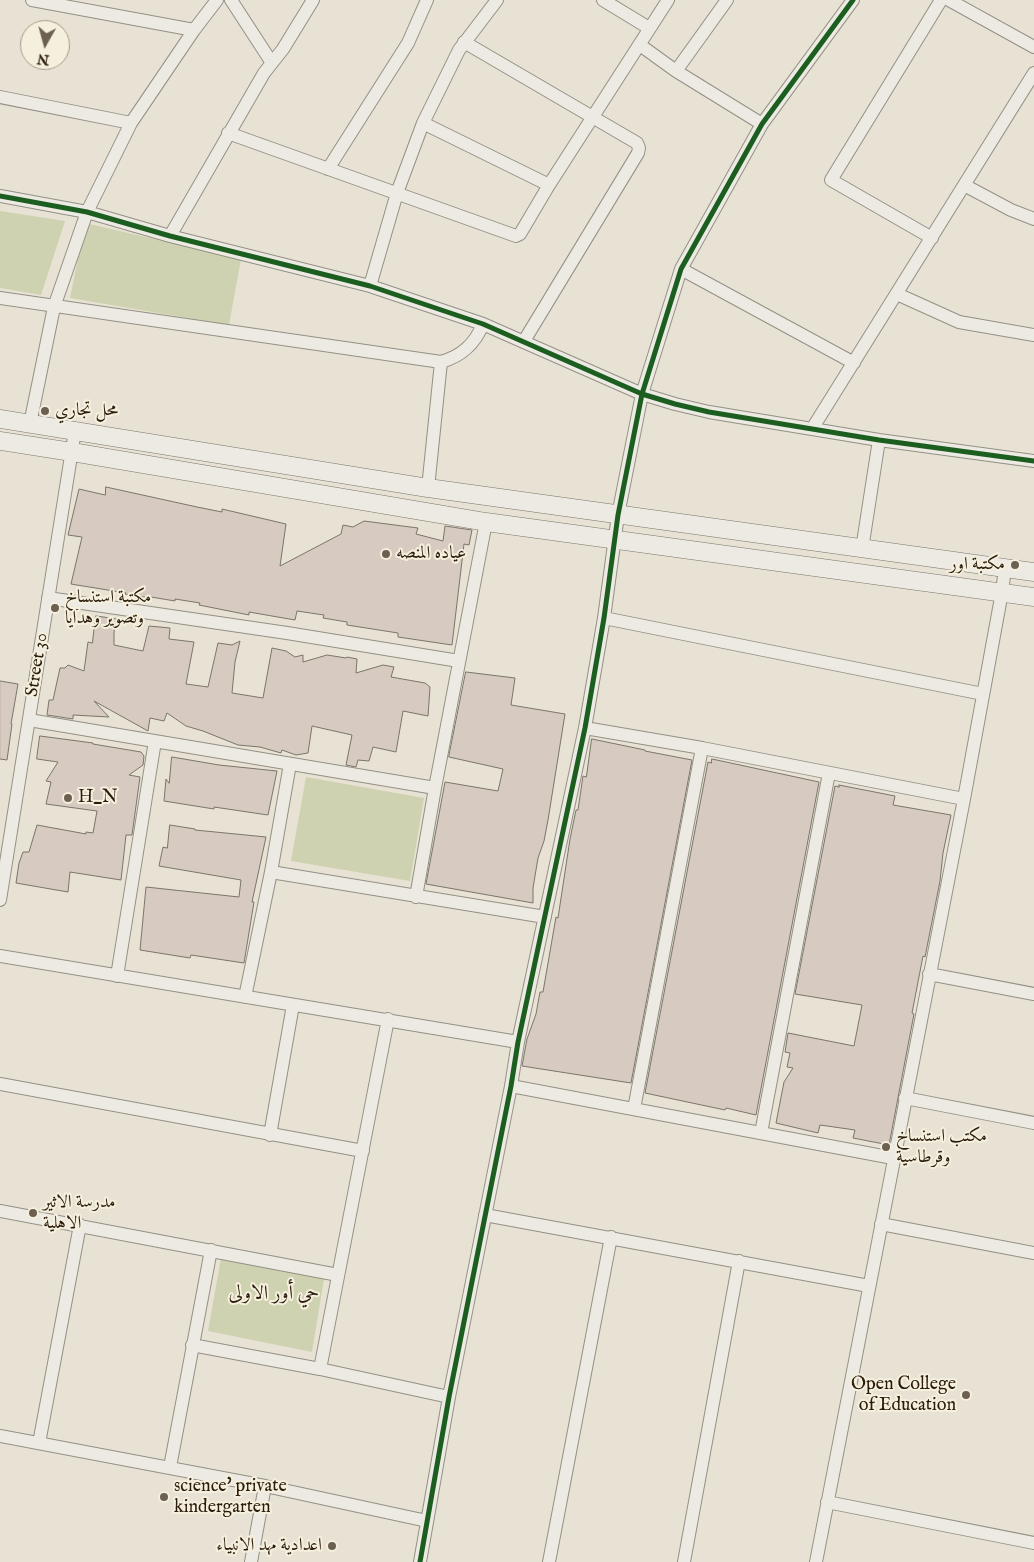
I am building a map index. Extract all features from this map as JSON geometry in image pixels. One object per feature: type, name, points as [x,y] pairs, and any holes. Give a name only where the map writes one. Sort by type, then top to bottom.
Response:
[{"type":"street","points":[[32,0],[194,30]]},
{"type":"street","points":[[30,424],[54,307],[86,212],[131,124],[194,30],[218,0]]},
{"type":"street","points":[[231,0],[272,63]]},
{"type":"street","points":[[170,236],[264,73],[283,49],[313,0]]},
{"type":"street","points":[[328,169],[408,43],[427,0]]},
{"type":"street","points":[[370,286],[397,193],[423,123],[464,42],[497,0]]},
{"type":"street","points":[[603,0],[649,28]]},
{"type":"street","points":[[228,134],[516,236],[520,234],[592,117],[668,0]]},
{"type":"street","points":[[676,71],[727,0]]},
{"type":"street","points":[[420,1562],[449,1397],[511,1086],[518,1042],[585,728],[604,618],[618,514],[642,394],[681,270],[762,124],[853,0]]},
{"type":"street","points":[[932,238],[831,180],[941,0]]},
{"type":"street","points":[[949,0],[1034,47]]},
{"type":"street","points":[[464,42],[637,143],[639,148],[638,153],[524,341]]},
{"type":"street","points":[[640,45],[676,71],[762,124]]},
{"type":"street","points":[[812,429],[1032,79]]},
{"type":"street","points":[[0,97],[131,124]]},
{"type":"street","points":[[423,123],[549,185]]},
{"type":"street","points":[[964,186],[1011,210],[1034,219]]},
{"type":"street","points":[[0,196],[86,212],[170,236],[370,286],[483,324],[642,394],[708,412],[879,440],[1034,461]]},
{"type":"street","points":[[681,270],[854,363]]},
{"type":"street","points":[[897,294],[959,322],[1034,335]]},
{"type":"street","points":[[0,298],[441,362],[453,359],[468,349],[479,335],[483,324]]},
{"type":"street","points":[[428,488],[441,362]]},
{"type":"street","points":[[0,419],[428,488],[1034,572]]},
{"type":"street","name":"Street 30","points":[[0,900],[75,431]]},
{"type":"street","points":[[862,549],[879,440]]},
{"type":"street","points":[[0,441],[486,522],[1034,597]]},
{"type":"street","points":[[416,897],[486,522]]},
{"type":"street","points":[[816,1562],[964,799],[1005,568]]},
{"type":"street","points":[[48,598],[287,633],[459,661]]},
{"type":"street","points":[[604,618],[983,694]]},
{"type":"street","points":[[29,720],[435,788]]},
{"type":"street","points":[[585,728],[702,748],[964,799]]},
{"type":"street","points":[[117,976],[154,741]]},
{"type":"street","points":[[634,1109],[702,748]]},
{"type":"street","points":[[245,997],[271,872],[290,764]]},
{"type":"street","points":[[761,1133],[829,773]]},
{"type":"street","points":[[271,872],[545,917]]},
{"type":"street","points":[[0,956],[518,1042]]},
{"type":"street","points":[[929,974],[1034,994]]},
{"type":"street","points":[[270,1135],[293,1005]]},
{"type":"street","points":[[320,1369],[388,1019]]},
{"type":"street","points":[[0,1084],[363,1151]]},
{"type":"street","points":[[511,1086],[893,1158]]},
{"type":"street","points":[[905,1098],[1034,1123]]},
{"type":"street","points":[[0,1211],[338,1275]]},
{"type":"street","points":[[485,1215],[869,1286]]},
{"type":"street","points":[[881,1224],[1034,1254]]},
{"type":"street","points":[[39,1443],[80,1225]]},
{"type":"street","points":[[549,1562],[611,1237]]},
{"type":"street","points":[[170,1467],[211,1250]]},
{"type":"street","points":[[684,1562],[738,1261]]},
{"type":"street","points":[[192,1345],[320,1369],[449,1397]]},
{"type":"street","points":[[0,1436],[170,1467],[427,1521]]},
{"type":"street","points":[[251,1562],[265,1486]]},
{"type":"street","points":[[827,1502],[1034,1543]]},
{"type":"green space","points":[[0,211],[65,221],[41,295],[0,288]]},
{"type":"green space","points":[[85,223],[241,259],[229,325],[70,298]]},
{"type":"green space","points":[[306,777],[424,798],[410,881],[291,861]]},
{"type":"green space","points":[[221,1258],[324,1279],[312,1352],[208,1331]]},
{"type":"building","points":[[106,487],[222,512],[222,509],[286,524],[280,566],[341,534],[343,525],[353,527],[364,521],[418,528],[416,534],[443,541],[445,526],[472,530],[469,545],[464,544],[452,645],[398,637],[398,633],[347,625],[347,622],[323,618],[324,615],[297,611],[295,620],[249,612],[249,615],[199,605],[200,603],[150,598],[71,584],[82,537],[68,535],[79,489],[105,495]]},
{"type":"building","points":[[96,616],[117,619],[114,645],[143,651],[149,626],[170,628],[169,639],[194,642],[186,684],[208,687],[218,643],[232,645],[240,641],[235,662],[232,693],[263,698],[272,648],[286,651],[295,657],[303,655],[303,662],[327,655],[357,659],[356,673],[383,665],[394,667],[391,677],[425,683],[430,687],[428,716],[403,711],[396,752],[373,747],[369,761],[358,760],[356,767],[346,765],[352,735],[312,726],[308,753],[296,755],[282,750],[281,753],[260,747],[238,745],[186,726],[167,713],[164,721],[150,718],[148,731],[94,701],[109,717],[73,715],[73,719],[47,715],[49,700],[53,700],[60,668],[65,668],[68,665],[84,671],[88,642],[92,643]]},
{"type":"building","points":[[466,672],[515,678],[511,705],[565,714],[548,820],[538,858],[533,888],[533,903],[426,884],[445,782],[498,791],[503,769],[449,757]]},
{"type":"building","points":[[0,681],[18,684],[7,760],[0,759]]},
{"type":"building","points":[[40,736],[141,752],[144,756],[143,765],[129,775],[140,777],[132,835],[126,835],[121,880],[70,872],[68,892],[16,883],[19,863],[23,852],[29,852],[37,825],[86,834],[86,832],[93,833],[97,811],[46,804],[51,782],[46,781],[58,762],[37,759]]},
{"type":"building","points":[[592,739],[692,760],[631,1083],[522,1066],[527,1039],[536,1014],[540,992],[543,992],[556,917],[558,918],[570,839],[576,810],[578,810],[583,776],[586,777]]},
{"type":"building","points":[[172,757],[219,765],[277,771],[268,815],[164,801],[166,779],[169,783]]},
{"type":"building","points":[[712,759],[819,782],[756,1115],[645,1093],[708,762],[711,763]]},
{"type":"building","points":[[839,785],[895,796],[893,805],[951,815],[943,853],[940,881],[912,1013],[914,1014],[889,1145],[853,1138],[855,1130],[820,1125],[818,1133],[776,1123],[784,1082],[793,1068],[787,1067],[790,1053],[785,1052],[788,1033],[854,1046],[862,1005],[795,994],[835,786],[839,787]]},
{"type":"building","points":[[170,825],[195,830],[266,837],[252,902],[254,902],[244,963],[191,955],[190,958],[140,950],[146,887],[239,897],[241,880],[159,866],[163,847],[167,848]]},
{"type":"cycle path","points":[[420,1562],[449,1397],[511,1086],[518,1042],[585,728],[604,618],[618,515],[642,394],[681,269],[762,124],[853,0]]},
{"type":"cycle path","points":[[0,196],[87,212],[170,236],[370,286],[483,324],[642,394],[675,404],[709,412],[879,440],[1034,461]]},
{"type":"place","name":"محل تجاري","points":[[45,411]]},
{"type":"place","name":"عياده المنصه","points":[[386,554]]},
{"type":"place","name":"مكتبة اور","points":[[1015,565]]},
{"type":"place","name":"مكتبة استنساخ وتصوير وهدايا","points":[[55,608]]},
{"type":"place","name":"H_N","points":[[68,798]]},
{"type":"place","name":"مكتب استنساخ وقرطاسية","points":[[886,1147]]},
{"type":"place","name":"مدرسة الاثير الاهلية","points":[[33,1213]]},
{"type":"place","name":"Open College of Education","points":[[966,1395]]},
{"type":"place","name":"science' private kindergarten","points":[[164,1497]]},
{"type":"place","name":"اعدادية مهد الانبياء","points":[[332,1546]]},
{"type":"district","name":"حي أور الاولى","points":[[274,1295]]}]
